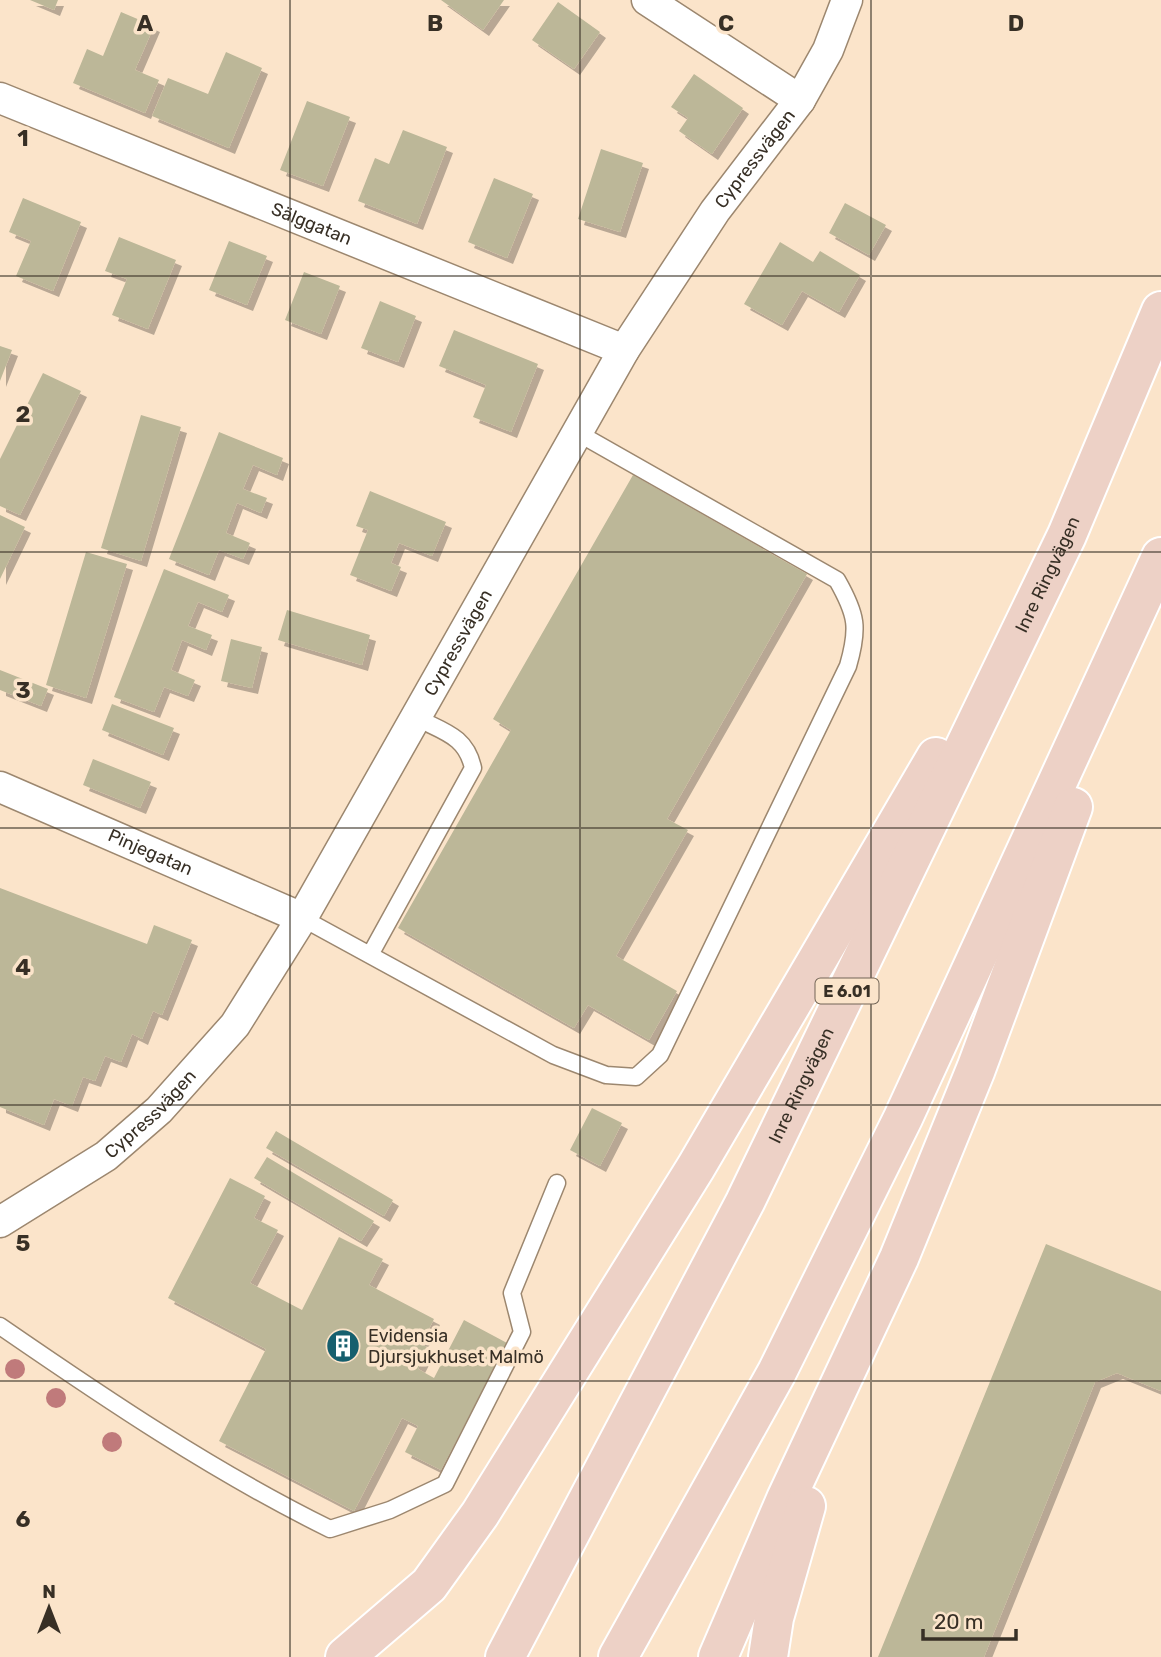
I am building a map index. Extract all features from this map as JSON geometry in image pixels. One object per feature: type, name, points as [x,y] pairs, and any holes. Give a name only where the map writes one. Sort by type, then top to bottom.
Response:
[{"type":"highway","name":"Inre Ringvägen","points":[[505,1657],[745,1202],[1067,535],[1161,311]]},
{"type":"highway","points":[[345,1657],[429,1585],[480,1514],[696,1167],[1067,535]]},
{"type":"highway","points":[[618,1657],[777,1372],[891,1143],[1161,556]]},
{"type":"highway","points":[[718,1657],[786,1499],[871,1319],[976,1069],[1161,572]]},
{"type":"highway","points":[[768,1657],[774,1618],[806,1508],[871,1319]]},
{"type":"street","points":[[647,0],[800,100]]},
{"type":"street","name":"Cypressvägen","points":[[0,1223],[106,1156],[159,1110],[235,1025],[302,918],[624,350],[715,211],[800,100],[834,37],[847,0]]},
{"type":"street","name":"Sälggatan","points":[[0,98],[624,350]]},
{"type":"street","name":"Pinjegatan","points":[[0,788],[302,918]]},
{"type":"lane","points":[[302,918],[553,1055],[606,1075],[636,1077],[660,1055],[848,666],[857,636],[853,608],[837,580],[578,433]]},
{"type":"lane","points":[[370,955],[473,768],[469,751],[460,741],[416,718]]},
{"type":"lane","points":[[0,1326],[119,1408],[285,1507],[330,1530],[390,1510],[445,1484],[522,1332],[512,1293],[557,1183]]},
{"type":"building","points":[[30,0],[58,0],[54,10]]},
{"type":"building","points":[[441,0],[504,0],[483,30]]},
{"type":"building","points":[[558,2],[600,32],[574,69],[532,40]]},
{"type":"building","points":[[121,12],[154,26],[135,70],[159,80],[145,113],[73,83],[87,49],[103,56]]},
{"type":"building","points":[[226,52],[262,68],[229,148],[152,116],[168,78],[208,94]]},
{"type":"building","points":[[694,74],[743,108],[712,154],[679,131],[688,118],[671,107]]},
{"type":"building","points":[[307,101],[350,117],[323,186],[280,170]]},
{"type":"building","points":[[403,130],[447,147],[417,224],[358,201],[375,158],[389,164]]},
{"type":"building","points":[[601,149],[643,163],[620,232],[578,219]]},
{"type":"building","points":[[494,178],[533,194],[507,258],[468,242]]},
{"type":"building","points":[[23,198],[81,222],[53,291],[16,276],[31,241],[9,232]]},
{"type":"building","points":[[845,203],[886,225],[869,255],[829,233]]},
{"type":"building","points":[[119,237],[176,260],[148,329],[112,315],[127,279],[105,271]]},
{"type":"building","points":[[229,241],[267,256],[247,305],[209,290]]},
{"type":"building","points":[[780,242],[813,262],[820,251],[860,275],[839,312],[802,291],[782,325],[744,304]]},
{"type":"building","points":[[304,272],[340,286],[321,334],[285,320]]},
{"type":"building","points":[[380,301],[416,316],[398,362],[361,348]]},
{"type":"building","points":[[454,330],[538,364],[511,432],[473,417],[486,385],[439,366]]},
{"type":"building","points":[[0,346],[12,350],[0,381]]},
{"type":"building","points":[[43,373],[81,391],[20,515],[0,506],[0,459]]},
{"type":"building","points":[[141,415],[181,427],[141,561],[101,548]]},
{"type":"building","points":[[219,432],[283,458],[277,475],[253,465],[243,489],[267,498],[261,513],[237,503],[226,533],[250,543],[243,559],[219,550],[209,575],[169,559]]},
{"type":"building","points":[[633,475],[807,574],[667,819],[688,830],[616,956],[677,991],[649,1040],[588,1005],[574,1028],[398,928],[511,730],[493,719]]},
{"type":"building","points":[[370,491],[446,522],[432,556],[399,543],[391,563],[401,567],[391,591],[350,575],[368,530],[356,526]]},
{"type":"building","points":[[0,515],[25,527],[0,579]]},
{"type":"building","points":[[86,552],[127,564],[86,698],[46,685]]},
{"type":"building","points":[[164,569],[229,595],[222,612],[198,602],[188,626],[212,635],[206,650],[182,640],[171,670],[195,680],[188,696],[164,687],[154,712],[114,697]]},
{"type":"building","points":[[287,610],[370,635],[362,665],[278,640]]},
{"type":"building","points":[[231,639],[262,647],[252,688],[221,681]]},
{"type":"building","points":[[0,670],[48,689],[41,706],[0,690]]},
{"type":"building","points":[[112,704],[174,728],[163,755],[102,730]]},
{"type":"building","points":[[93,759],[151,782],[140,808],[83,785]]},
{"type":"building","points":[[0,888],[147,944],[154,925],[192,940],[162,1015],[153,1011],[142,1039],[132,1034],[121,1062],[105,1056],[95,1081],[83,1077],[72,1106],[54,1099],[44,1125],[0,1107]]},
{"type":"building","points":[[592,1108],[622,1123],[600,1166],[570,1150]]},
{"type":"building","points":[[276,1131],[393,1200],[384,1216],[266,1148]]},
{"type":"building","points":[[267,1157],[374,1221],[361,1241],[254,1178]]},
{"type":"building","name":"Evidensia Djursjukhuset Malmö","points":[[230,1178],[265,1196],[254,1218],[278,1230],[250,1283],[302,1310],[339,1237],[383,1259],[369,1285],[434,1319],[421,1344],[429,1348],[418,1369],[434,1378],[464,1320],[507,1343],[441,1470],[405,1452],[418,1426],[402,1418],[354,1511],[219,1441],[266,1349],[168,1298]]},
{"type":"building","points":[[1046,1244],[1161,1291],[1161,1391],[1117,1373],[1095,1382],[984,1657],[878,1657]]},
{"type":"place","name":"Evidensia Djursjukhuset Malmö","points":[[343,1346]]}]
